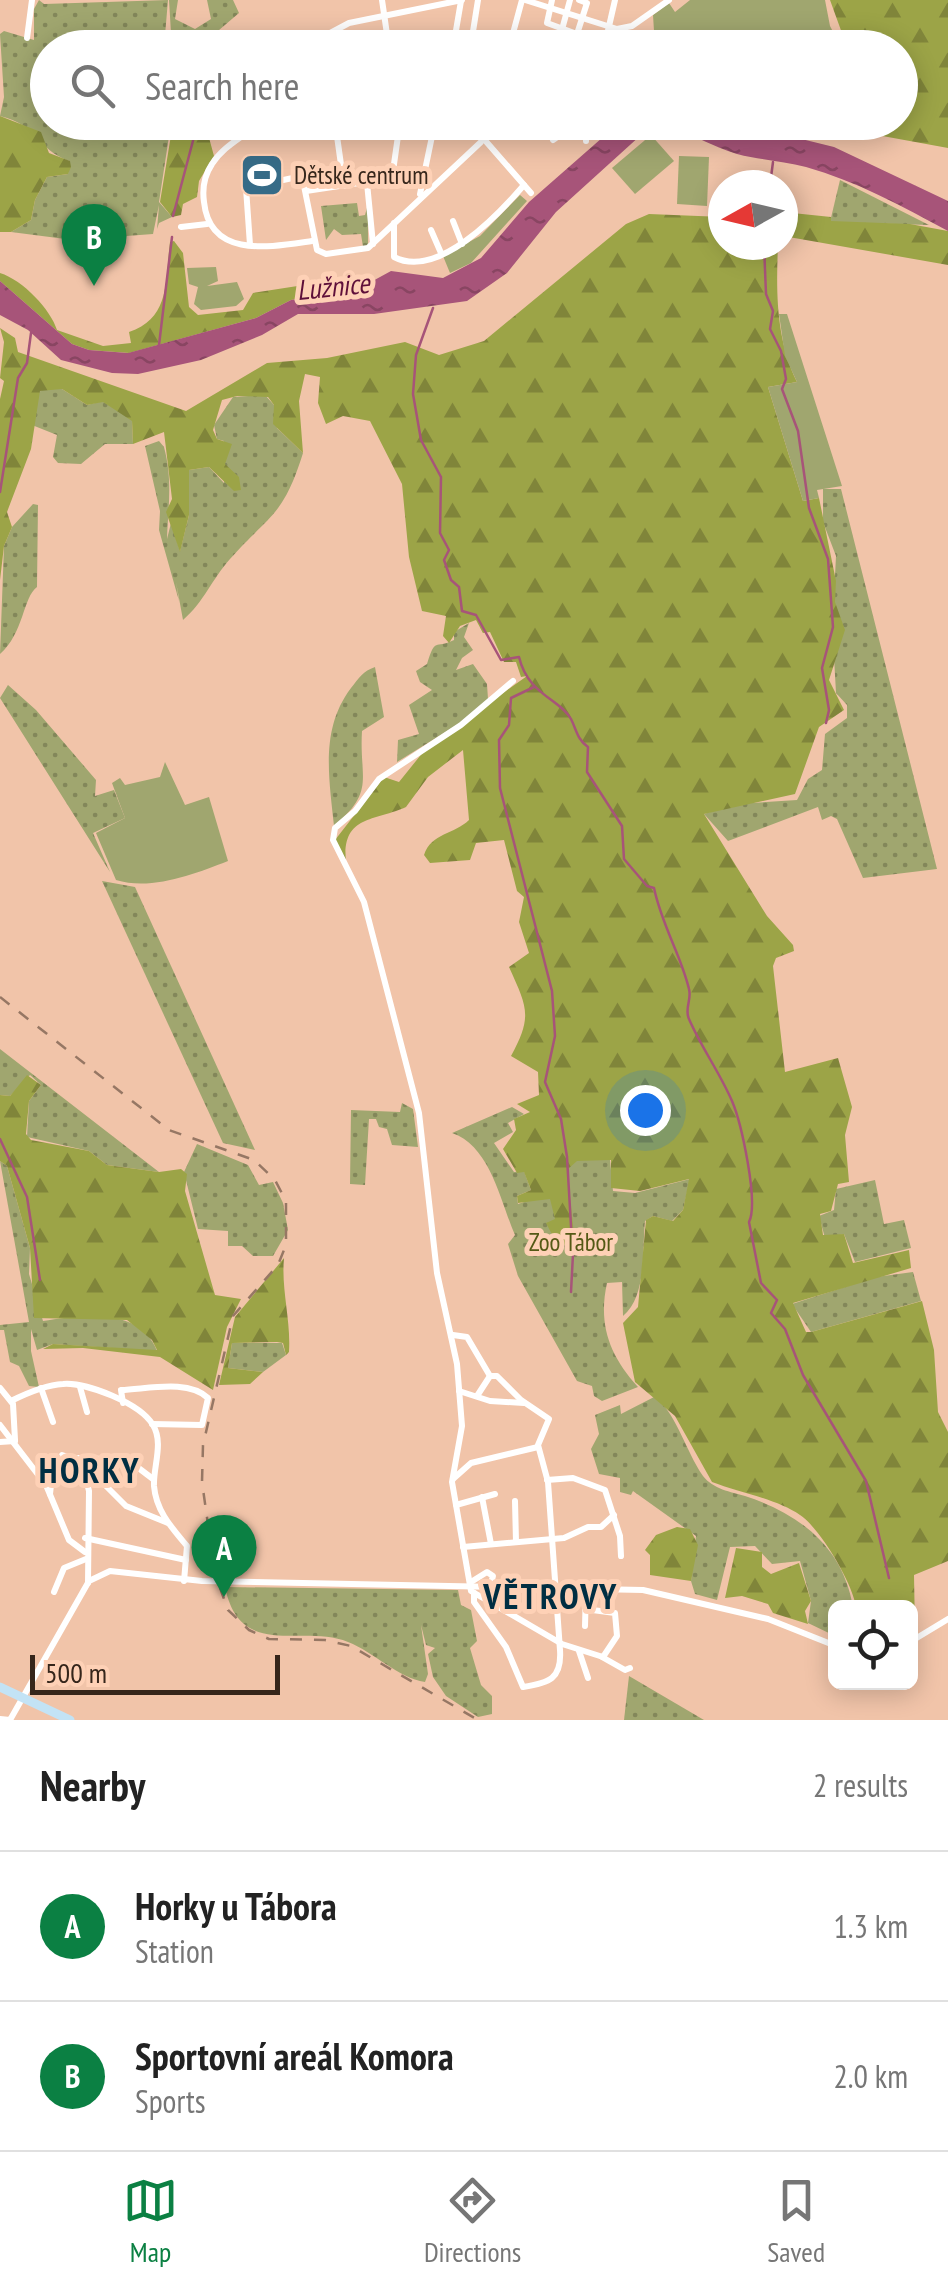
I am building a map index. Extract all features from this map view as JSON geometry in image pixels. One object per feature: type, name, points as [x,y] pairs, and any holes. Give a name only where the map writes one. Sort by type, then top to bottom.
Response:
[{"type":"main road","points":[[0,1687],[70,1720]]},
{"type":"street","points":[[27,38],[32,0]]},
{"type":"street","points":[[382,0],[386,30]]},
{"type":"street","points":[[330,30],[462,0],[456,30]]},
{"type":"street","points":[[474,30],[478,0]]},
{"type":"street","points":[[515,30],[524,0],[550,4],[566,14],[625,29],[669,0]]},
{"type":"street","points":[[550,4],[547,24],[562,30],[570,0]]},
{"type":"street","points":[[578,0],[587,3],[579,30]]},
{"type":"street","points":[[608,30],[616,0]]},
{"type":"street","points":[[236,140],[208,170],[202,192],[207,224],[220,236],[250,245],[313,241]]},
{"type":"street","points":[[338,140],[344,186]]},
{"type":"street","points":[[306,191],[393,178],[398,140]]},
{"type":"street","points":[[420,195],[431,140]]},
{"type":"street","points":[[250,245],[246,188],[303,177],[313,241],[324,254],[373,245],[420,195],[481,140]]},
{"type":"street","points":[[485,140],[531,193]]},
{"type":"street","points":[[367,183],[373,245]]},
{"type":"street","points":[[394,222],[393,254],[402,261],[441,253],[483,230],[524,185]]},
{"type":"street","points":[[453,221],[462,244]]},
{"type":"street","points":[[182,227],[207,224]]},
{"type":"street","points":[[373,231],[386,230]]},
{"type":"street","points":[[432,230],[441,253]]},
{"type":"street","points":[[490,1376],[497,1376],[525,1404],[550,1418],[538,1448],[547,1480],[558,1675],[548,1682],[523,1687],[506,1647],[474,1602],[452,1479],[462,1426],[460,1391],[453,1336],[437,1273],[418,1108],[364,902],[332,836],[379,780],[467,720],[512,681]]},
{"type":"street","points":[[453,1336],[469,1338],[490,1376]]},
{"type":"street","points":[[477,1396],[490,1376]]},
{"type":"street","points":[[79,1386],[87,1412]]},
{"type":"street","points":[[11,1400],[41,1388],[79,1386],[123,1403],[152,1424],[202,1426],[208,1398],[194,1388],[122,1390],[123,1403]]},
{"type":"street","points":[[0,1388],[11,1400],[13,1438]]},
{"type":"street","points":[[41,1388],[52,1422]]},
{"type":"street","points":[[460,1391],[525,1404]]},
{"type":"street","points":[[152,1424],[157,1442],[154,1480],[158,1504],[187,1546],[184,1581]]},
{"type":"street","points":[[0,1425],[34,1467],[50,1494],[68,1540],[85,1556]]},
{"type":"street","points":[[0,1442],[13,1438]]},
{"type":"street","points":[[452,1479],[471,1463],[538,1448]]},
{"type":"street","points":[[50,1494],[62,1455],[133,1462],[154,1480]]},
{"type":"street","points":[[88,1582],[87,1473],[95,1456]]},
{"type":"street","points":[[77,1458],[87,1473],[100,1480],[126,1506],[168,1523]]},
{"type":"street","points":[[34,1467],[54,1471]]},
{"type":"street","points":[[547,1480],[573,1478],[605,1490],[621,1556]]},
{"type":"street","points":[[456,1505],[495,1494]]},
{"type":"street","points":[[482,1498],[491,1544]]},
{"type":"street","points":[[515,1501],[516,1542]]},
{"type":"street","points":[[463,1547],[552,1540],[601,1527],[614,1515]]},
{"type":"street","points":[[85,1538],[186,1560]]},
{"type":"street","points":[[54,1592],[64,1568],[85,1556]]},
{"type":"street","points":[[0,1719],[12,1719],[88,1582],[110,1570],[184,1581],[658,1592],[768,1618],[828,1643]]},
{"type":"street","points":[[472,1587],[487,1572],[493,1576],[490,1586]]},
{"type":"street","points":[[472,1587],[559,1642],[626,1671],[630,1668]]},
{"type":"street","points":[[585,1626],[586,1589]]},
{"type":"street","points":[[585,1609],[615,1613],[616,1638],[601,1657]]},
{"type":"street","points":[[918,1637],[948,1619]]},
{"type":"street","points":[[578,1650],[588,1678]]},
{"type":"green space","points":[[39,0],[44,4],[168,0],[165,30],[34,30],[34,9]]},
{"type":"green space","points":[[169,0],[178,0],[175,19],[195,29],[211,19],[207,0],[233,0],[239,13],[219,30],[171,30]]},
{"type":"green space","points":[[690,0],[825,0],[832,30],[654,30],[653,15],[669,3],[675,12]]},
{"type":"green space","points":[[830,0],[948,0],[948,148],[904,140],[918,140],[918,30],[841,30]]},
{"type":"green space","points":[[4,31],[30,39],[30,131],[0,116],[4,97],[0,34]]},
{"type":"green space","points":[[0,116],[30,128],[30,140],[44,140],[49,153],[70,161],[71,167],[68,174],[47,177],[35,200],[31,220],[11,232],[0,232]]},
{"type":"green space","points":[[39,140],[168,140],[159,202],[172,217],[159,223],[157,229],[159,205],[153,234],[73,240],[11,232],[31,220],[35,200],[47,177],[68,174],[69,161]]},
{"type":"green space","points":[[170,140],[210,140],[214,156],[199,181],[197,197],[183,204],[181,215],[172,217],[160,202]]},
{"type":"green space","points":[[645,140],[655,140],[674,161],[635,194],[612,168]]},
{"type":"green space","points":[[679,156],[709,157],[707,206],[677,204]]},
{"type":"green space","points":[[840,180],[929,225],[830,222]]},
{"type":"green space","points":[[520,195],[527,201],[471,263],[450,273],[443,256],[480,236]]},
{"type":"green space","points":[[357,203],[359,216],[365,215],[368,204],[368,245],[363,247],[361,234],[342,235],[334,229],[326,240],[321,206]]},
{"type":"green space","points":[[649,214],[708,216],[708,260],[778,260],[781,332],[797,382],[768,387],[803,501],[819,498],[836,581],[835,602],[845,630],[829,680],[844,710],[819,727],[795,794],[704,814],[767,916],[793,945],[794,951],[776,958],[773,966],[785,1072],[838,1058],[852,1107],[845,1135],[849,1182],[838,1184],[831,1211],[820,1214],[823,1235],[844,1234],[853,1263],[909,1250],[911,1268],[793,1303],[806,1332],[811,1332],[922,1301],[934,1350],[938,1412],[948,1432],[948,1561],[914,1575],[914,1600],[855,1600],[834,1557],[808,1522],[791,1509],[712,1482],[675,1416],[635,1382],[623,1323],[638,1307],[646,1220],[653,1216],[673,1221],[683,1210],[689,1179],[640,1191],[611,1188],[611,1160],[577,1161],[567,1170],[575,1243],[558,1246],[546,1223],[555,1219],[550,1199],[518,1203],[517,1196],[531,1190],[524,1172],[517,1173],[503,1149],[516,1130],[514,1119],[530,1112],[517,1104],[539,1095],[538,1072],[511,1056],[525,1021],[523,1002],[509,967],[529,953],[519,922],[524,897],[517,891],[504,840],[476,843],[470,860],[430,863],[424,855],[432,842],[469,820],[463,750],[428,777],[406,807],[355,828],[346,847],[346,862],[335,840],[384,777],[399,782],[428,746],[527,676],[521,677],[516,662],[504,662],[490,632],[483,633],[476,620],[460,626],[449,643],[443,636],[446,616],[422,611],[409,557],[402,484],[370,421],[343,416],[326,424],[318,403],[320,377],[305,374],[299,401],[303,453],[273,424],[274,405],[268,397],[237,396],[222,400],[213,430],[217,439],[232,444],[225,464],[239,477],[241,490],[234,491],[209,467],[189,470],[189,515],[180,552],[166,512],[172,499],[164,432],[133,444],[132,421],[103,402],[87,405],[62,389],[40,391],[31,449],[7,512],[12,527],[4,546],[0,580],[0,399],[4,381],[0,378],[4,342],[0,328],[15,338],[18,352],[186,411],[267,363],[327,358],[405,342],[439,355],[484,341],[626,224]]},
{"type":"green space","points":[[798,214],[831,217],[831,221],[910,224],[948,231],[948,265],[798,239]]},
{"type":"green space","points":[[174,241],[183,253],[189,307],[198,315],[243,310],[253,293],[349,278],[358,289],[291,300],[256,318],[129,353],[89,350],[72,344],[0,281],[0,273],[27,289],[57,330],[103,346],[131,343],[129,332],[143,326],[159,307],[170,242]]},
{"type":"green space","points":[[216,267],[218,281],[207,286],[237,282],[244,299],[236,306],[201,310],[194,304],[198,287],[189,284],[187,268]]},
{"type":"green space","points":[[779,314],[787,314],[842,486],[817,490],[819,498],[803,501],[768,387],[797,382],[785,356]]},
{"type":"green space","points":[[62,389],[87,405],[103,401],[132,420],[133,444],[105,444],[81,464],[58,463],[53,457],[57,435],[32,425],[37,393]]},
{"type":"green space","points":[[265,395],[274,405],[277,428],[303,453],[296,474],[282,503],[230,559],[183,620],[176,582],[179,601],[159,530],[160,511],[145,446],[159,441],[164,447],[169,483],[167,539],[171,523],[180,551],[189,515],[189,470],[209,467],[224,483],[224,441],[217,439],[214,425],[233,397]]},
{"type":"green space","points":[[823,489],[841,489],[937,869],[863,878],[837,819],[831,816],[822,820],[818,807],[728,841],[704,814],[735,804],[797,800],[808,779],[822,770],[825,734],[847,718],[847,705],[836,693],[836,556],[823,522]]},
{"type":"green space","points":[[33,504],[38,505],[37,587],[14,636],[0,654],[4,546],[12,527]]},
{"type":"green space","points":[[469,623],[464,637],[473,650],[462,658],[456,670],[473,664],[487,684],[488,699],[465,720],[397,762],[398,740],[419,734],[409,705],[432,690],[420,682],[416,671],[427,664],[434,647],[454,640],[454,632]]},
{"type":"green space","points":[[375,667],[384,717],[362,731],[361,793],[334,826],[329,754],[335,720],[351,688]]},
{"type":"green space","points":[[8,685],[36,710],[96,780],[95,796],[114,790],[125,818],[93,833],[110,872],[0,698]]},
{"type":"green space","points":[[165,762],[185,805],[209,797],[228,861],[158,882],[116,880],[96,833],[125,818],[112,783],[120,778],[125,785],[160,777]]},
{"type":"green space","points":[[102,881],[135,887],[255,1150],[223,1143]]},
{"type":"green space","points":[[0,1049],[159,1172],[107,1165],[89,1151],[27,1137],[29,1101],[41,1085],[30,1075],[10,1096],[0,1095]]},
{"type":"green space","points":[[27,1075],[41,1085],[29,1101],[26,1134],[31,1140],[89,1151],[107,1165],[159,1172],[181,1169],[187,1174],[185,1191],[215,1295],[241,1299],[227,1327],[213,1390],[160,1357],[83,1348],[43,1349],[53,1344],[157,1350],[152,1340],[127,1320],[34,1318],[30,1248],[7,1166],[0,1161],[0,1095],[10,1096]]},
{"type":"green space","points":[[402,1103],[413,1109],[418,1147],[392,1145],[387,1129],[379,1127],[376,1119],[369,1119],[365,1185],[350,1184],[351,1110],[400,1112]]},
{"type":"green space","name":"Zoo Tábor","points":[[512,1107],[524,1114],[508,1123],[513,1132],[494,1143],[514,1172],[524,1171],[531,1190],[517,1196],[518,1204],[527,1201],[568,1160],[610,1160],[613,1191],[635,1193],[690,1179],[683,1210],[672,1221],[653,1216],[645,1221],[640,1285],[623,1316],[622,1282],[607,1283],[604,1312],[608,1338],[638,1387],[602,1401],[594,1396],[592,1386],[577,1381],[518,1276],[508,1244],[515,1235],[485,1163],[465,1140],[452,1133]]},
{"type":"green space","points":[[197,1144],[248,1165],[259,1185],[273,1182],[283,1203],[288,1230],[273,1256],[253,1256],[242,1246],[228,1246],[228,1231],[198,1229],[184,1172]]},
{"type":"green space","points":[[0,1161],[7,1166],[30,1248],[29,1274],[43,1321],[91,1316],[123,1320],[137,1326],[157,1351],[53,1344],[37,1350],[31,1329],[31,1351],[39,1387],[29,1386],[19,1366],[10,1362],[4,1330],[0,1330],[0,1325],[29,1322]]},
{"type":"green space","points":[[875,1180],[884,1224],[904,1220],[911,1248],[855,1262],[844,1234],[825,1238],[819,1216],[834,1210],[836,1189]]},
{"type":"green space","points":[[284,1258],[289,1352],[286,1355],[283,1343],[277,1342],[232,1343],[228,1368],[263,1372],[250,1384],[219,1385],[235,1317]]},
{"type":"green space","points":[[913,1272],[921,1301],[811,1332],[792,1304],[876,1277]]},
{"type":"green space","points":[[232,1343],[282,1343],[286,1355],[263,1372],[228,1368]]},
{"type":"green space","points":[[656,1396],[707,1480],[784,1512],[816,1536],[840,1567],[851,1600],[828,1600],[828,1633],[808,1623],[811,1601],[800,1561],[772,1564],[755,1546],[730,1547],[717,1600],[695,1594],[691,1581],[696,1536],[633,1491],[631,1495],[620,1492],[620,1478],[599,1474],[591,1449],[599,1434],[595,1415],[620,1405],[621,1414]]},
{"type":"green space","points":[[677,1527],[690,1529],[698,1545],[691,1581],[650,1575],[650,1555],[645,1550],[656,1535]]},
{"type":"green space","points":[[736,1548],[762,1552],[762,1567],[771,1574],[799,1563],[811,1601],[805,1611],[808,1624],[773,1613],[768,1604],[742,1596],[725,1598]]},
{"type":"green space","points":[[225,1587],[458,1590],[461,1605],[471,1610],[477,1641],[470,1648],[481,1685],[492,1696],[492,1714],[478,1717],[446,1696],[433,1677],[428,1654],[435,1648],[426,1645],[421,1625],[428,1674],[425,1682],[405,1675],[348,1642],[259,1632],[244,1624],[233,1610]]},
{"type":"green space","points":[[629,1676],[704,1720],[624,1720]]},
{"type":"water","points":[[600,140],[635,140],[556,212],[507,273],[467,301],[374,314],[298,314],[262,335],[201,360],[138,374],[112,373],[61,360],[28,330],[0,315],[0,281],[72,344],[89,350],[128,353],[256,318],[291,300],[358,289],[391,271],[443,278],[481,258],[529,202]]},
{"type":"water","points":[[702,140],[806,140],[834,147],[948,201],[948,231],[843,179],[797,165],[737,154]]},
{"type":"waterway","points":[[173,216],[193,140]]},
{"type":"waterway","points":[[772,170],[773,162]]},
{"type":"waterway","points":[[159,345],[172,237]]},
{"type":"waterway","points":[[765,260],[766,294],[773,311],[770,329],[781,351],[786,379],[782,389],[798,431],[809,508],[828,559],[833,627],[822,668],[829,710],[826,723]]},
{"type":"waterway","points":[[433,308],[416,355],[413,394],[421,440],[441,477],[440,533],[449,550],[444,560],[451,580],[459,587],[462,611],[476,615],[501,660],[519,657],[529,680],[571,719],[579,738],[588,747],[587,772],[622,826],[624,859],[647,886],[654,888],[689,989],[689,1019],[732,1101],[740,1126],[752,1198],[749,1222],[761,1283],[777,1300],[771,1313],[785,1329],[803,1375],[866,1481],[889,1578]]},
{"type":"waterway","points":[[0,492],[18,378],[27,363],[31,333]]},
{"type":"waterway","points":[[534,687],[511,698],[509,725],[499,740],[500,788],[552,991],[555,1036],[545,1082],[561,1119],[572,1243]]},
{"type":"waterway","points":[[0,1139],[27,1197],[40,1280]]},
{"type":"waterway","points":[[571,1292],[573,1254]]},
{"type":"railway","points":[[0,997],[169,1130],[254,1160],[275,1180],[286,1201],[286,1245],[278,1265],[233,1316],[203,1445],[202,1482],[215,1574],[228,1610],[249,1630],[269,1639],[325,1640],[351,1646],[478,1720]]},
{"type":"place","name":"Dětské centrum","points":[[262,175]]},
{"type":"place","name":"Sportovní areál Komora","points":[[94,286]]},
{"type":"place","name":"Horky u Tábora","points":[[224,1597]]},
{"type":"district","name":"HORKY","points":[[90,1470]]},
{"type":"district","name":"VĚTROVY","points":[[551,1596]]},
{"type":"water label","name":"Lužnice","points":[[333,286]]}]
